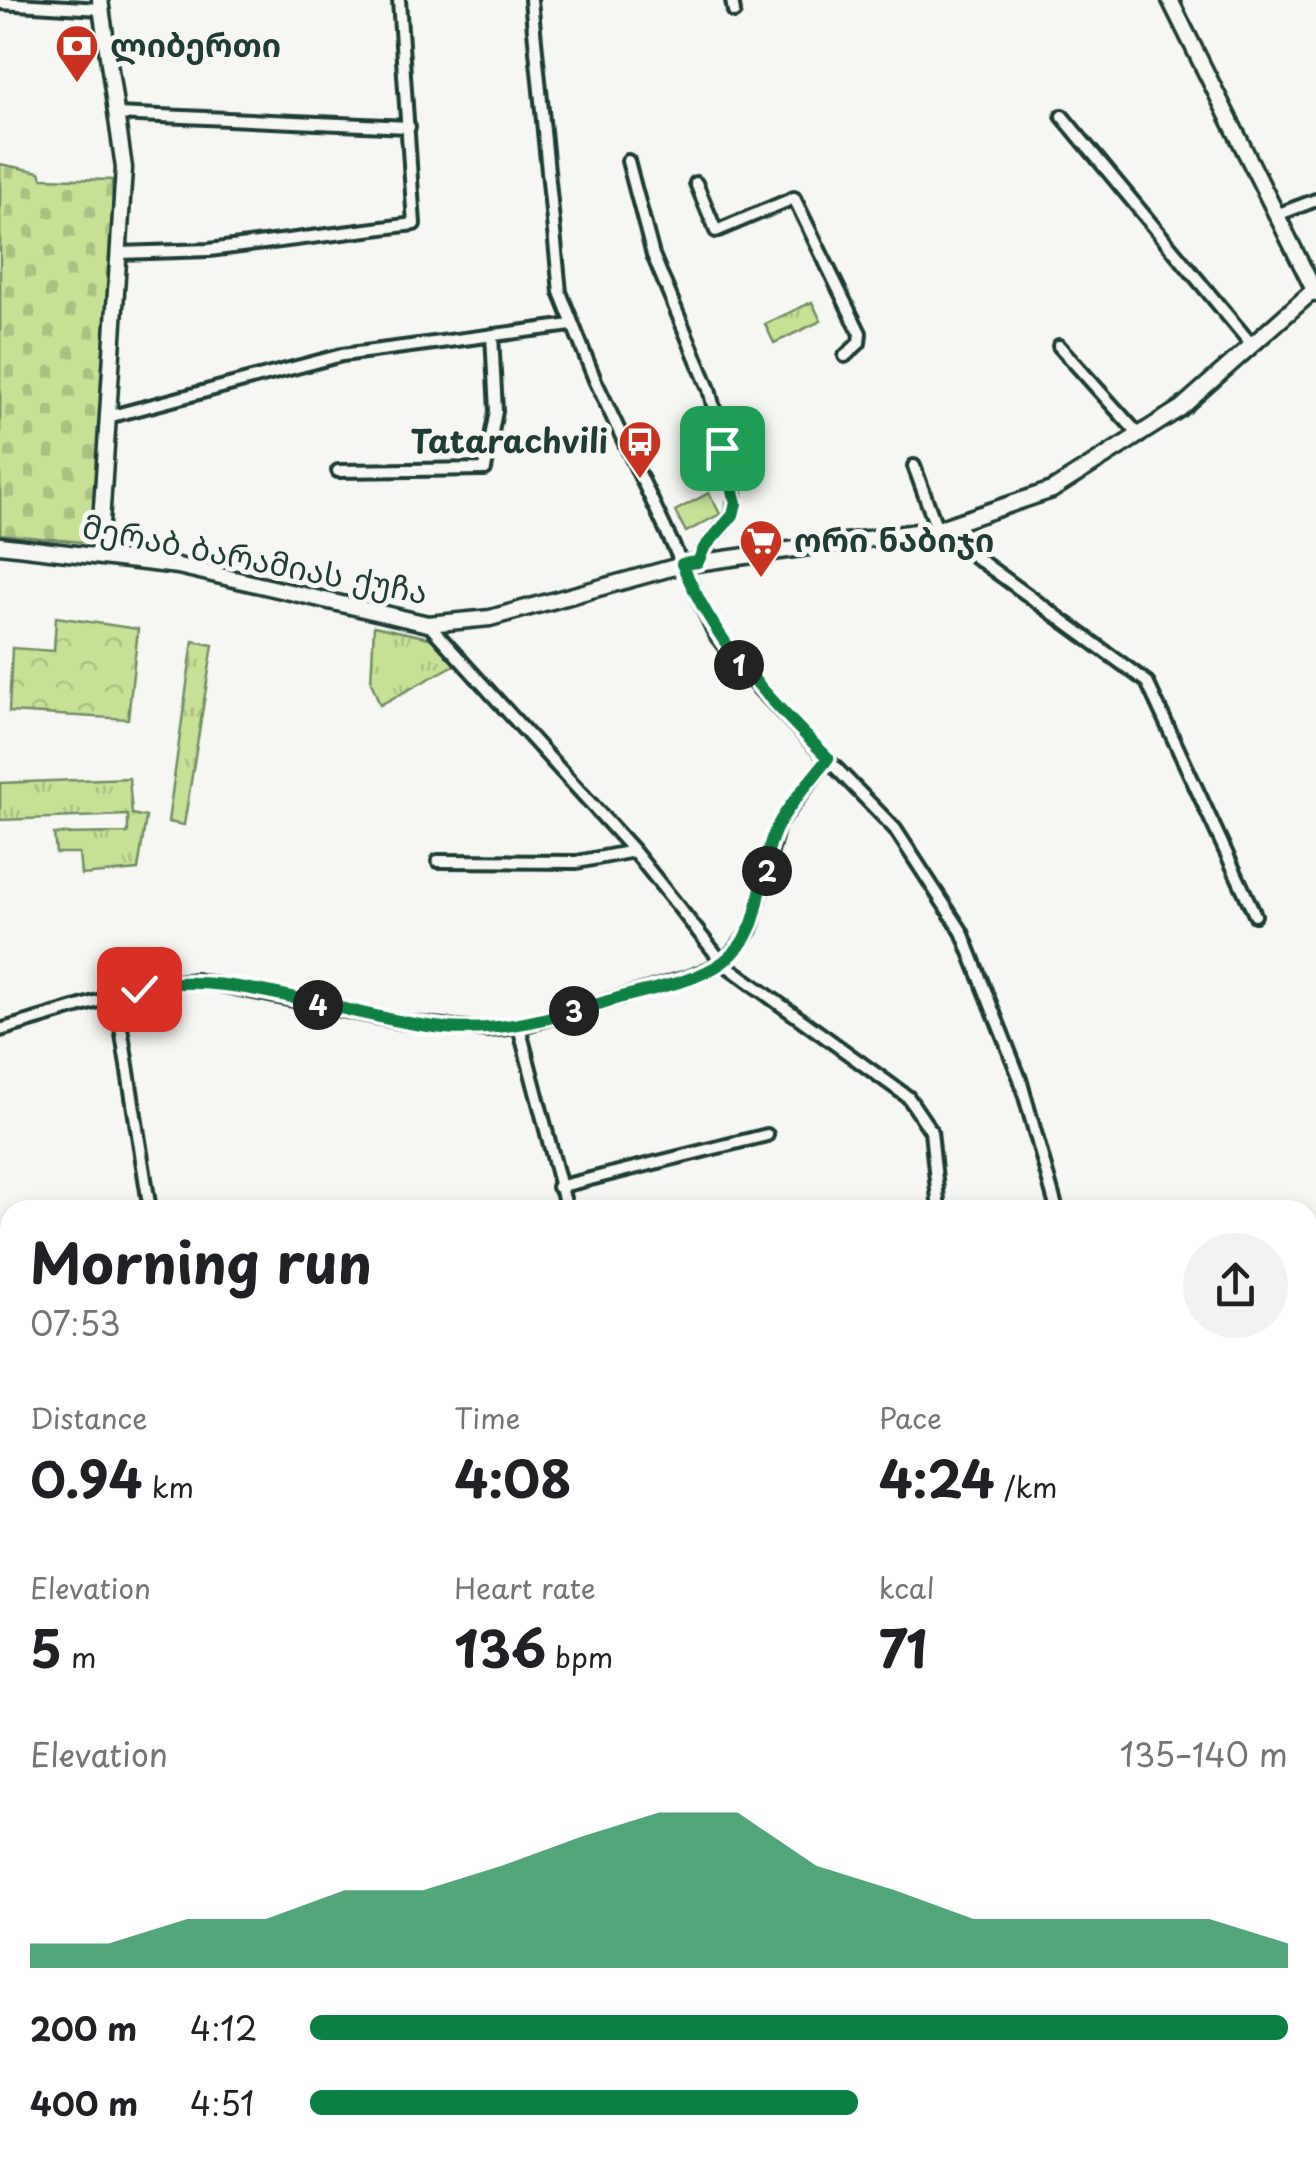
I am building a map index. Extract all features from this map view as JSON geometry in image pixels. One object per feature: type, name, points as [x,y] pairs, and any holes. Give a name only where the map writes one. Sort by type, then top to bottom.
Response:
[{"type":"main road","points":[[1170,0],[1280,214],[1315,292]]},
{"type":"main road","points":[[99,554],[124,168],[100,5]]},
{"type":"main road","name":"მერაბ ბარამიას ქუჩა","points":[[0,545],[178,566],[428,624],[490,618],[688,565],[936,529],[1052,490],[1181,408],[1315,292]]},
{"type":"street","points":[[119,253],[210,250],[414,224],[399,0]]},
{"type":"street","points":[[531,0],[555,261],[572,325],[688,565],[715,634],[747,676],[895,829],[962,932],[1020,1079],[1055,1200]]},
{"type":"street","points":[[0,3],[100,5]]},
{"type":"street","points":[[116,114],[409,128]]},
{"type":"street","points":[[1062,116],[1251,344]]},
{"type":"street","points":[[628,161],[653,255],[704,376],[735,493],[733,515],[688,565]]},
{"type":"street","points":[[696,184],[716,231],[794,198],[860,333],[860,343],[845,356]]},
{"type":"street","points":[[1280,214],[1316,200]]},
{"type":"street","points":[[108,418],[342,355],[572,325]]},
{"type":"street","points":[[338,471],[485,469],[496,411],[492,336]]},
{"type":"street","points":[[1059,346],[1140,436]]},
{"type":"street","points":[[914,466],[936,529],[1147,682],[1255,914]]},
{"type":"street","points":[[428,624],[634,851],[722,962],[908,1097],[931,1131],[938,1200]]},
{"type":"street","points":[[0,1030],[152,984],[196,980],[400,1022],[488,1030],[520,1026],[690,978],[722,962],[751,930],[778,825],[828,758]]},
{"type":"street","points":[[438,861],[578,862],[634,851]]},
{"type":"street","points":[[116,996],[148,1200]]},
{"type":"street","points":[[520,1026],[563,1200]]},
{"type":"street","points":[[558,1187],[767,1135]]},
{"type":"green space","points":[[0,164],[40,172],[42,178],[112,180],[114,254],[91,543],[0,534]]},
{"type":"green space","points":[[812,302],[821,321],[774,343],[765,324]]},
{"type":"green space","points":[[709,493],[720,514],[686,532],[675,511]]},
{"type":"green space","points":[[56,617],[138,629],[128,719],[9,712],[12,648],[54,651]]},
{"type":"green space","points":[[374,626],[443,641],[462,661],[380,705],[371,682]]},
{"type":"green space","points":[[193,641],[213,645],[184,825],[168,822]]},
{"type":"green space","points":[[129,778],[132,814],[146,817],[138,870],[81,875],[79,853],[56,853],[54,834],[128,833],[128,815],[0,820],[0,783]]},
{"type":"place","name":"ლიბერთი","points":[[77,84]]},
{"type":"place","name":"Tatarachvili","points":[[640,480]]},
{"type":"place","name":"ორი ნაბიჯი","points":[[761,579]]},
{"type":"route","points":[[139,989],[196,980],[400,1022],[488,1030],[520,1026],[690,978],[722,962],[751,930],[778,825],[828,758],[747,676],[715,634],[682,564],[698,562],[704,548],[735,510],[735,493],[722,448]]}]
